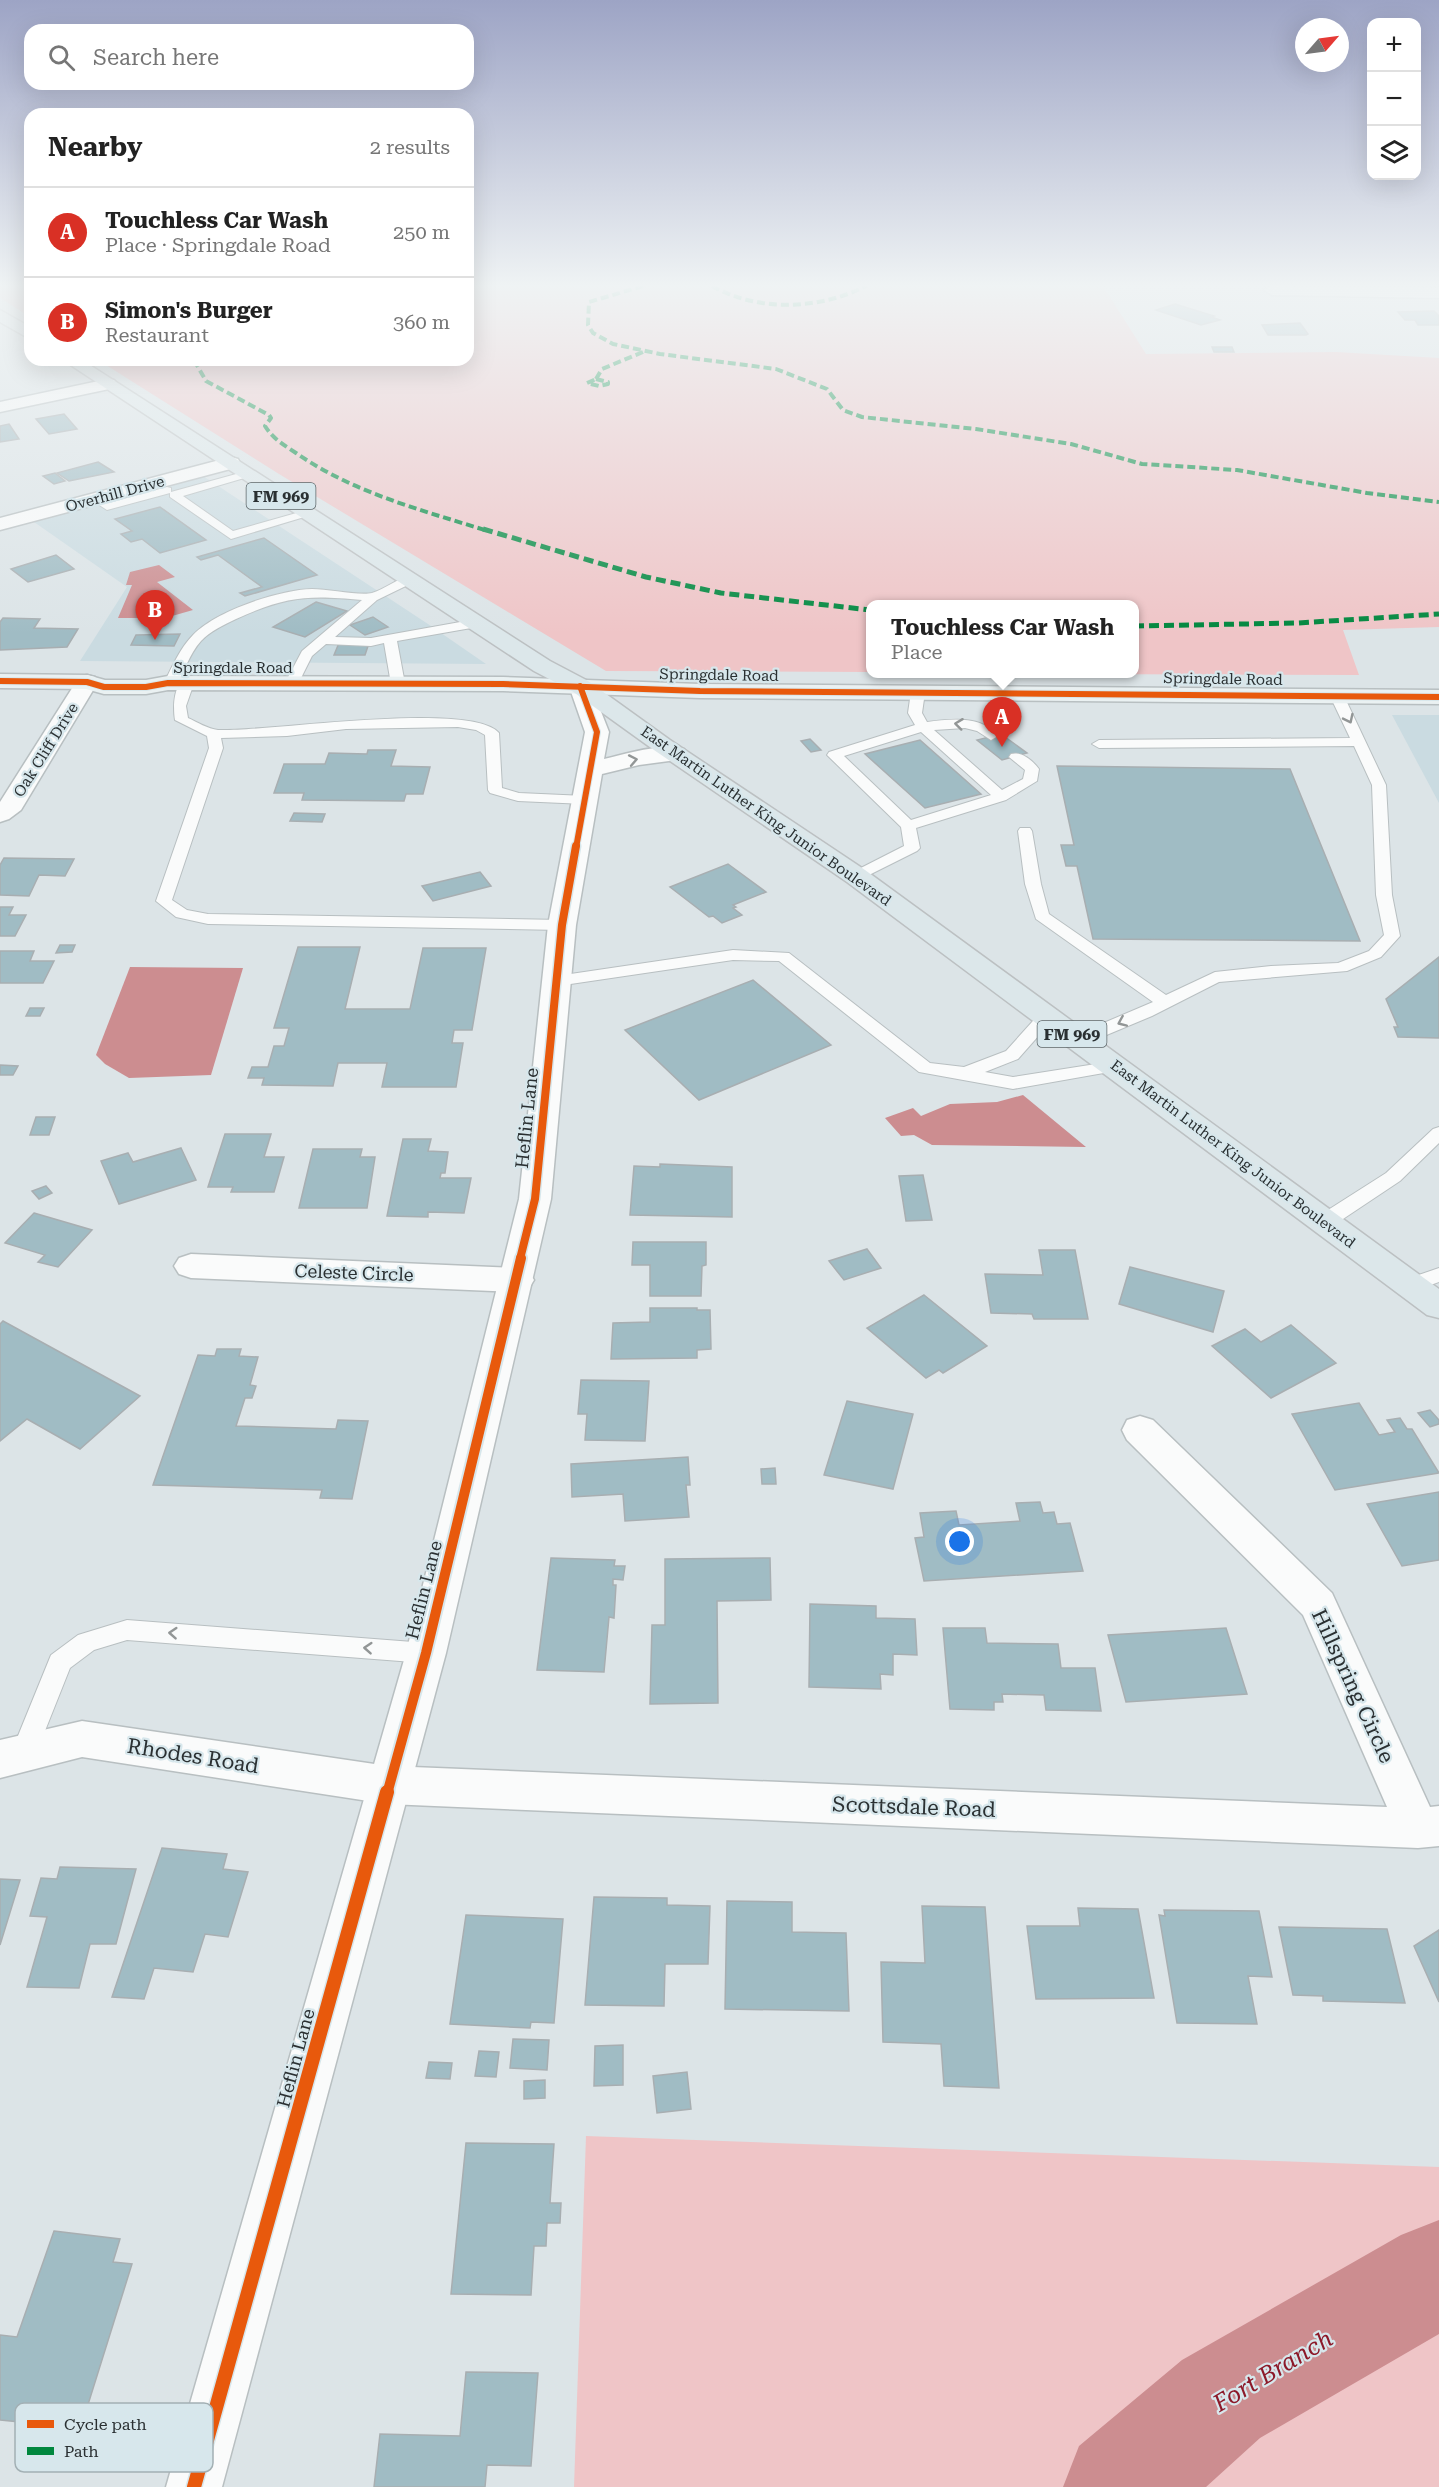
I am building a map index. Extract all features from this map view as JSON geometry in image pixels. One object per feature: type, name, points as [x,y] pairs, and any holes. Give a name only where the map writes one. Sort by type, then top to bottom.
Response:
[{"type":"main road","name":"East Martin Luther King Junior Boulevard","points":[[136,402],[542,666],[580,686],[856,876],[1439,1306]]},
{"type":"main road","name":"Springdale Road","points":[[0,681],[87,682],[104,687],[146,687],[176,683],[292,683],[580,686],[700,690],[1439,697]]},
{"type":"street","points":[[0,407],[23,402]]},
{"type":"street","name":"Overhill Drive","points":[[0,524],[96,499],[166,489],[231,463]]},
{"type":"street","name":"Oak Cliff Drive","points":[[0,814],[12,805],[87,682]]},
{"type":"street","name":"Heflin Lane","points":[[213,2418],[426,1653],[535,1199],[562,925],[597,732],[580,686]]},
{"type":"street","points":[[590,769],[639,758],[676,754]]},
{"type":"street","name":"Celeste Circle","points":[[191,1266],[517,1280]]},
{"type":"street","name":"Hillspring Circle","points":[[1140,1430],[1318,1605],[1429,1827]]},
{"type":"street","name":"Rhodes Road","points":[[12,1756],[82,1739],[388,1785]]},
{"type":"street","name":"Scottsdale Road","points":[[388,1785],[1429,1827]]},
{"type":"street","name":"Heflin Lane","points":[[194,2487],[198,2472]]},
{"type":"lane","points":[[166,489],[247,474]]},
{"type":"lane","points":[[166,489],[231,535],[307,513]]},
{"type":"lane","points":[[292,683],[307,654],[373,597],[410,579]]},
{"type":"lane","points":[[373,597],[295,594],[278,597],[243,611],[199,636],[180,664],[176,683],[182,720],[213,734],[287,732],[346,725],[458,723],[480,726],[492,733],[495,790],[518,797],[585,800]]},
{"type":"lane","points":[[325,640],[371,642],[477,623]]},
{"type":"lane","points":[[390,638],[399,684]]},
{"type":"lane","points":[[918,692],[915,713],[923,727],[1001,797]]},
{"type":"lane","points":[[1079,1040],[1215,977],[1271,971],[1341,968],[1375,954],[1392,936],[1384,896],[1380,785],[1337,696]]},
{"type":"lane","points":[[856,876],[912,848],[908,826],[834,754],[923,727],[952,722],[980,727],[991,736]]},
{"type":"lane","points":[[213,734],[216,747],[164,901],[182,914],[208,918],[269,920],[562,925]]},
{"type":"lane","points":[[1100,744],[1360,742]]},
{"type":"lane","points":[[908,826],[1001,797],[1030,781],[1032,769],[1016,757]]},
{"type":"lane","points":[[1025,831],[1033,884],[1042,916],[1165,1002]]},
{"type":"lane","points":[[557,981],[733,955],[783,956],[925,1068],[966,1073],[1013,1083],[1114,1066]]},
{"type":"lane","points":[[966,1073],[1012,1055],[1047,1016]]},
{"type":"lane","points":[[1324,1221],[1393,1177],[1439,1133]]},
{"type":"lane","points":[[1411,1286],[1439,1275]]},
{"type":"lane","points":[[12,1756],[60,1662],[86,1642],[127,1630],[426,1653]]},
{"type":"shaded area","points":[[165,402],[1439,402],[1439,627],[1343,630],[1359,675],[1139,674],[1139,600],[866,600],[866,672],[606,671],[279,474]]},
{"type":"shaded area","points":[[203,476],[486,664],[80,661],[127,587],[34,522]]},
{"type":"shaded area","points":[[159,565],[175,577],[157,582],[193,610],[165,618],[118,618],[132,585],[126,585],[130,572]]},
{"type":"shaded area","points":[[1392,715],[1439,715],[1439,803]]},
{"type":"shaded area","points":[[130,967],[243,968],[211,1075],[129,1078],[105,1064],[96,1055]]},
{"type":"shaded area","points":[[1023,1095],[1086,1147],[932,1145],[914,1135],[901,1136],[885,1118],[913,1108],[921,1116],[950,1104],[997,1102]]},
{"type":"shaded area","points":[[586,2136],[1439,2167],[1439,2487],[574,2487]]},
{"type":"building","points":[[64,414],[77,429],[49,434],[36,419]]},
{"type":"building","points":[[9,424],[19,439],[0,442],[0,426]]},
{"type":"building","points":[[98,462],[114,472],[69,481],[57,473]]},
{"type":"building","points":[[55,473],[65,481],[54,484],[43,476]]},
{"type":"building","points":[[160,507],[206,540],[160,553],[142,539],[131,542],[121,534],[132,531],[115,519]]},
{"type":"building","points":[[264,538],[317,575],[245,596],[240,593],[262,587],[218,555],[201,560],[197,557]]},
{"type":"building","points":[[56,555],[74,569],[28,582],[11,569]]},
{"type":"building","points":[[316,602],[347,611],[305,637],[273,627]]},
{"type":"building","points":[[373,617],[388,627],[365,635],[350,625]]},
{"type":"building","points":[[3,618],[40,619],[34,628],[78,629],[67,647],[0,650],[0,622]]},
{"type":"building","points":[[180,634],[174,646],[131,645],[136,635]]},
{"type":"building","points":[[339,643],[369,643],[365,655],[334,655]]},
{"type":"building","points":[[1001,734],[1027,753],[1002,760],[977,740]]},
{"type":"building","points":[[810,739],[821,750],[811,752],[801,741]]},
{"type":"building","points":[[920,740],[981,794],[925,808],[865,754]]},
{"type":"building","points":[[368,750],[396,750],[391,766],[430,767],[423,794],[406,794],[404,801],[302,800],[304,793],[274,793],[284,764],[325,764],[329,753],[367,754]]},
{"type":"building","points":[[1057,766],[1290,769],[1360,941],[1093,939],[1077,866],[1066,866],[1061,845],[1074,845]]},
{"type":"building","points":[[294,813],[325,814],[322,822],[290,821]]},
{"type":"building","points":[[4,858],[74,859],[65,876],[39,875],[29,896],[0,895],[0,865]]},
{"type":"building","points":[[728,864],[766,892],[733,905],[736,907],[733,908],[742,915],[722,923],[713,916],[709,917],[670,887]]},
{"type":"building","points":[[480,872],[491,886],[433,901],[422,886]]},
{"type":"building","points":[[0,907],[13,907],[9,915],[26,915],[15,936],[0,936]]},
{"type":"building","points":[[60,945],[75,945],[72,952],[56,953]]},
{"type":"building","points":[[298,947],[360,947],[345,1009],[410,1009],[423,948],[486,948],[472,1030],[454,1030],[452,1043],[463,1043],[456,1087],[382,1087],[387,1063],[338,1063],[333,1086],[262,1085],[264,1078],[248,1078],[252,1067],[268,1067],[274,1046],[284,1046],[289,1028],[274,1028]]},
{"type":"building","points":[[0,951],[34,951],[30,961],[54,961],[43,983],[0,983]]},
{"type":"building","points":[[1439,957],[1439,1038],[1398,1037],[1394,1027],[1398,1027],[1386,999]]},
{"type":"building","points":[[753,980],[831,1045],[699,1100],[625,1030]]},
{"type":"building","points":[[30,1008],[44,1008],[40,1016],[26,1016]]},
{"type":"building","points":[[0,1065],[18,1066],[13,1075],[0,1075]]},
{"type":"building","points":[[36,1117],[55,1117],[49,1135],[30,1135]]},
{"type":"building","points":[[225,1134],[271,1134],[264,1157],[284,1157],[274,1192],[231,1192],[233,1187],[208,1187]]},
{"type":"building","points":[[403,1139],[431,1139],[428,1151],[448,1152],[445,1173],[441,1173],[440,1178],[471,1178],[464,1213],[428,1212],[428,1217],[387,1216]]},
{"type":"building","points":[[181,1148],[196,1180],[119,1204],[101,1161],[128,1153],[133,1162]]},
{"type":"building","points":[[313,1149],[362,1149],[360,1157],[375,1157],[367,1208],[299,1208]]},
{"type":"building","points":[[660,1164],[732,1167],[732,1217],[630,1215],[634,1166],[660,1167]]},
{"type":"building","points":[[923,1175],[932,1220],[906,1221],[899,1176]]},
{"type":"building","points":[[46,1186],[52,1193],[39,1199],[32,1191]]},
{"type":"building","points":[[34,1213],[92,1230],[58,1267],[38,1262],[45,1255],[5,1243]]},
{"type":"building","points":[[633,1242],[706,1242],[706,1265],[702,1266],[701,1296],[650,1296],[650,1265],[632,1265]]},
{"type":"building","points":[[867,1249],[881,1268],[844,1280],[829,1261]]},
{"type":"building","points":[[1039,1250],[1075,1250],[1088,1319],[1034,1319],[1032,1314],[991,1313],[985,1274],[1043,1275]]},
{"type":"building","points":[[1130,1267],[1224,1291],[1213,1332],[1119,1304]]},
{"type":"building","points":[[924,1295],[987,1346],[943,1373],[939,1370],[926,1378],[867,1328]]},
{"type":"building","points":[[650,1308],[710,1310],[711,1349],[697,1350],[697,1358],[611,1359],[613,1323],[650,1322]]},
{"type":"building","points":[[3,1321],[140,1396],[80,1449],[27,1419],[0,1441],[0,1324]]},
{"type":"building","points":[[1291,1325],[1336,1363],[1271,1398],[1212,1346],[1245,1329],[1261,1342]]},
{"type":"building","points":[[217,1349],[241,1349],[239,1356],[258,1357],[250,1385],[256,1386],[252,1398],[245,1398],[236,1426],[336,1429],[338,1420],[368,1421],[352,1499],[320,1498],[322,1490],[153,1485],[198,1355],[215,1356]]},
{"type":"building","points":[[581,1380],[649,1381],[645,1441],[585,1440],[587,1414],[578,1414]]},
{"type":"building","points":[[847,1401],[913,1414],[893,1489],[824,1475]]},
{"type":"building","points":[[1359,1403],[1379,1435],[1395,1432],[1387,1420],[1400,1418],[1407,1429],[1412,1429],[1439,1473],[1335,1490],[1292,1414]]},
{"type":"building","points":[[1430,1410],[1439,1420],[1439,1424],[1430,1427],[1418,1413]]},
{"type":"building","points":[[688,1457],[690,1485],[686,1485],[689,1517],[625,1521],[623,1494],[572,1497],[571,1464]]},
{"type":"building","points":[[775,1468],[776,1484],[762,1484],[761,1469]]},
{"type":"building","points":[[1439,1492],[1439,1560],[1402,1566],[1367,1504]]},
{"type":"building","points":[[1040,1502],[1043,1513],[1054,1512],[1057,1524],[1070,1523],[1083,1571],[924,1581],[915,1538],[924,1537],[920,1513],[956,1511],[959,1525],[1020,1521],[1016,1503]]},
{"type":"building","points":[[551,1558],[615,1560],[614,1566],[625,1566],[623,1580],[613,1579],[613,1585],[616,1585],[614,1618],[609,1617],[604,1672],[537,1670]]},
{"type":"building","points":[[770,1558],[771,1600],[717,1601],[718,1703],[650,1704],[652,1625],[665,1625],[665,1559]]},
{"type":"building","points":[[810,1604],[876,1606],[876,1618],[915,1619],[917,1655],[893,1654],[893,1675],[880,1674],[881,1689],[809,1687]]},
{"type":"building","points":[[943,1628],[985,1628],[987,1643],[1058,1644],[1061,1668],[1095,1668],[1101,1711],[1046,1710],[1044,1695],[1002,1694],[1003,1702],[994,1702],[994,1710],[950,1709]]},
{"type":"building","points":[[1226,1628],[1247,1694],[1126,1702],[1108,1635]]},
{"type":"building","points":[[162,1848],[227,1854],[223,1869],[248,1872],[228,1937],[205,1934],[193,1972],[154,1968],[144,1999],[112,1997]]},
{"type":"building","points":[[60,1867],[136,1869],[116,1944],[90,1944],[79,1988],[27,1987],[47,1917],[30,1916],[41,1878],[57,1879]]},
{"type":"building","points":[[0,1879],[20,1880],[0,1945]]},
{"type":"building","points":[[594,1897],[667,1898],[667,1905],[710,1906],[708,1964],[665,1964],[664,2006],[585,2005]]},
{"type":"building","points":[[727,1901],[792,1902],[792,1932],[846,1933],[849,2011],[725,2009]]},
{"type":"building","points":[[922,1906],[985,1907],[999,2088],[944,2086],[941,2044],[883,2042],[881,1962],[925,1963]]},
{"type":"building","points":[[1078,1908],[1138,1909],[1154,1998],[1036,1999],[1027,1926],[1080,1926]]},
{"type":"building","points":[[1164,1910],[1259,1911],[1272,1977],[1248,1976],[1257,2024],[1177,2023],[1159,1915],[1165,1916]]},
{"type":"building","points":[[466,1915],[563,1919],[554,2023],[531,2022],[530,2028],[450,2024]]},
{"type":"building","points":[[1279,1927],[1387,1929],[1405,2003],[1323,2001],[1323,1996],[1293,1995]]},
{"type":"building","points":[[1439,1930],[1439,2002],[1414,1946]]},
{"type":"building","points":[[513,2039],[549,2040],[547,2070],[510,2068]]},
{"type":"building","points":[[623,2045],[623,2085],[594,2086],[595,2046]]},
{"type":"building","points":[[479,2051],[499,2052],[496,2077],[475,2076]]},
{"type":"building","points":[[429,2062],[452,2063],[450,2079],[426,2078]]},
{"type":"building","points":[[687,2072],[691,2109],[657,2113],[653,2076]]},
{"type":"building","points":[[545,2080],[545,2098],[524,2099],[524,2081]]},
{"type":"building","points":[[466,2143],[554,2144],[550,2203],[561,2203],[560,2223],[547,2223],[546,2246],[534,2246],[531,2295],[451,2294]]},
{"type":"building","points":[[54,2231],[120,2239],[113,2262],[132,2264],[89,2403],[15,2403],[15,2422],[0,2420],[0,2335],[17,2337]]},
{"type":"building","points":[[466,2372],[538,2373],[531,2466],[487,2465],[485,2487],[374,2487],[380,2434],[460,2436]]},
{"type":"waterway","name":"Fort Branch","points":[[1120,2487],[1221,2399],[1439,2273]]},
{"type":"marked path","points":[[245,402],[269,415],[271,418],[265,426],[271,436],[317,468],[362,491],[535,546],[646,577],[721,593],[866,610]]},
{"type":"marked path","points":[[838,402],[843,410],[862,417],[976,429],[1071,444],[1142,464],[1237,470],[1367,493],[1439,502]]},
{"type":"marked path","points":[[1139,626],[1298,623],[1439,614]]},
{"type":"cycle path","points":[[0,681],[87,682],[104,687],[146,687],[168,683],[503,684],[700,691],[1439,697]]},
{"type":"cycle path","points":[[213,2419],[426,1653],[535,1199],[562,925],[597,732],[580,686]]},
{"type":"cycle path","points":[[194,2487],[198,2472]]},
{"type":"place","name":"Simon's Burger","points":[[155,640]]},
{"type":"place","name":"Touchless Car Wash","points":[[1002,747]]}]
